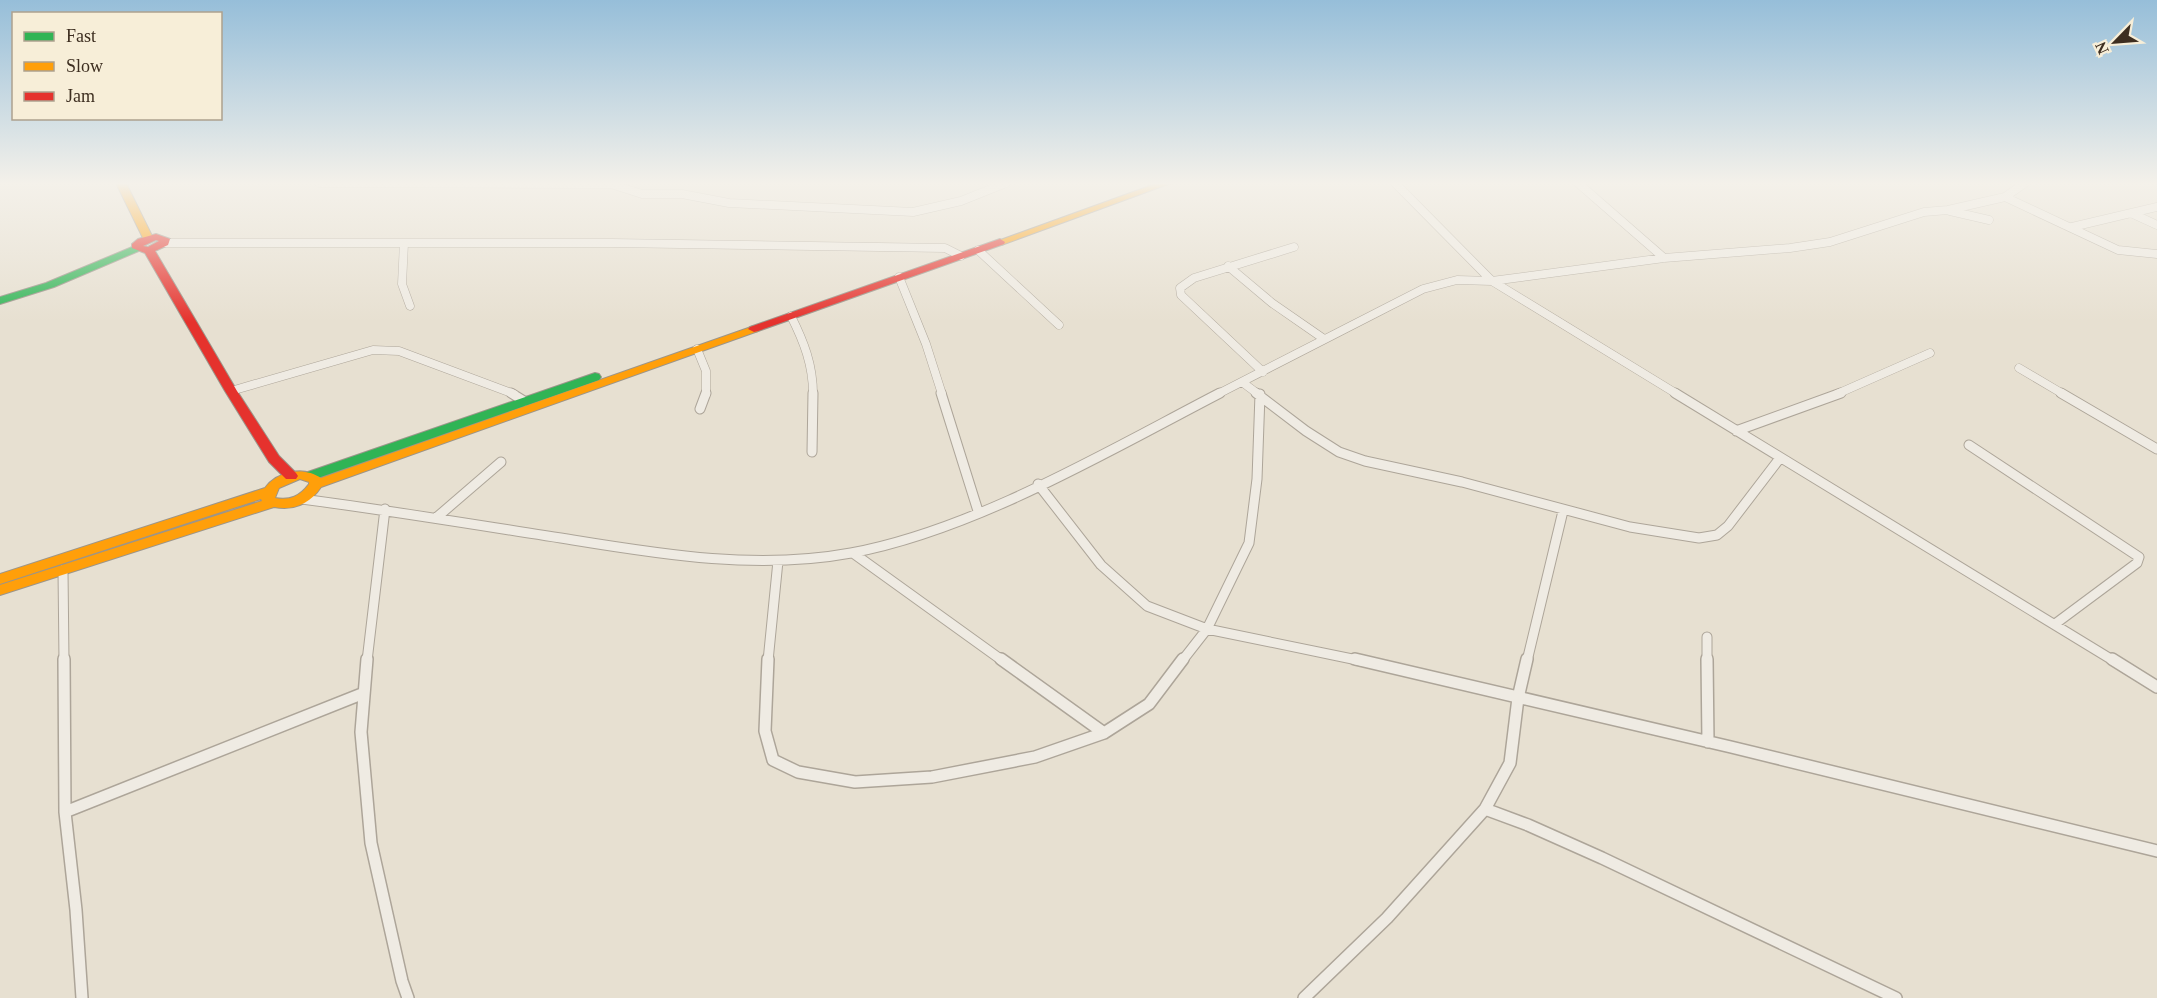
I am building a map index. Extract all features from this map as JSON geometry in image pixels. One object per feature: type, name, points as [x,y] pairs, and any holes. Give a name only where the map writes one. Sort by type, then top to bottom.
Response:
[{"type":"street","points":[[138,230],[144,246],[231,391],[274,459],[291,476]]},
{"type":"street","points":[[313,480],[524,401],[1020,230]]},
{"type":"street","points":[[0,590],[269,497],[281,480],[291,476],[313,480],[791,316],[899,277],[957,253],[978,250],[1035,230]]},
{"type":"street","points":[[1441,230],[1492,281],[2157,687]]},
{"type":"street","points":[[1631,230],[1664,258]]},
{"type":"street","points":[[302,499],[385,509],[531,535],[686,556],[778,561],[853,553],[935,529],[1038,484],[1424,289],[1457,280],[1492,281],[1664,258],[1790,248],[1830,242],[1869,230]]},
{"type":"street","points":[[2077,230],[2118,250],[2157,254]]},
{"type":"street","points":[[0,301],[50,285],[144,246],[164,243],[660,244],[945,248],[957,253]]},
{"type":"street","points":[[404,243],[402,284],[410,306]]},
{"type":"street","points":[[1263,372],[1181,295],[1180,288],[1194,278],[1293,247]]},
{"type":"street","points":[[978,250],[1059,325]]},
{"type":"street","points":[[1228,266],[1272,303],[1324,339]]},
{"type":"street","points":[[899,277],[926,344],[978,511]]},
{"type":"street","points":[[791,316],[807,348],[813,379],[812,452]]},
{"type":"street","points":[[697,349],[706,365],[707,383],[704,402],[700,409]]},
{"type":"street","points":[[231,391],[373,350],[399,351],[509,392],[524,401]]},
{"type":"street","points":[[1736,431],[1848,390],[1930,353]]},
{"type":"street","points":[[2019,368],[2157,449]]},
{"type":"street","points":[[1242,382],[1306,431],[1339,452],[1365,461],[1462,482],[1563,511],[1630,527],[1699,538],[1717,535],[1728,526],[1780,458]]},
{"type":"street","points":[[778,561],[767,668],[765,731],[773,760],[798,772],[855,782],[932,777],[1035,757],[1104,733],[1149,704],[1207,629],[1249,543],[1257,479],[1260,394]]},
{"type":"street","points":[[1969,445],[2139,556],[2138,563],[2055,624]]},
{"type":"street","points":[[436,518],[501,462]]},
{"type":"street","points":[[0,579],[269,497],[285,504],[302,499],[310,494],[313,480]]},
{"type":"street","points":[[1038,484],[1101,565],[1148,606],[1207,629],[1345,657],[2157,851]]},
{"type":"street","points":[[385,509],[370,621],[361,732],[371,843],[402,981],[408,998]]},
{"type":"street","points":[[1304,998],[1387,918],[1485,809],[1510,763],[1518,698],[1563,511]]},
{"type":"street","points":[[853,553],[1104,733]]},
{"type":"street","points":[[63,570],[65,812],[76,910],[82,998]]},
{"type":"street","points":[[1707,637],[1708,742]]},
{"type":"street","points":[[65,812],[364,693]]},
{"type":"street","points":[[1485,809],[1528,825],[1602,858],[1888,996]]},
{"type":"traffic: fast","points":[[0,301],[50,285],[137,248]]},
{"type":"traffic: fast","points":[[310,476],[595,377]]},
{"type":"traffic: slow","points":[[144,230],[148,238]]},
{"type":"traffic: slow","points":[[1000,242],[1035,230]]},
{"type":"traffic: slow","points":[[316,484],[754,329]]},
{"type":"traffic: slow","points":[[301,474],[315,479],[316,484],[302,499],[289,504],[268,500],[274,485],[301,474]]},
{"type":"traffic: slow","points":[[0,579],[268,492]]},
{"type":"traffic: slow","points":[[0,590],[271,503]]},
{"type":"traffic: jam","points":[[156,237],[165,239],[164,243],[149,250],[137,248],[136,246],[142,241],[156,237]]},
{"type":"traffic: jam","points":[[754,329],[1000,242]]},
{"type":"traffic: jam","points":[[149,250],[231,391],[274,459],[291,476]]}]
